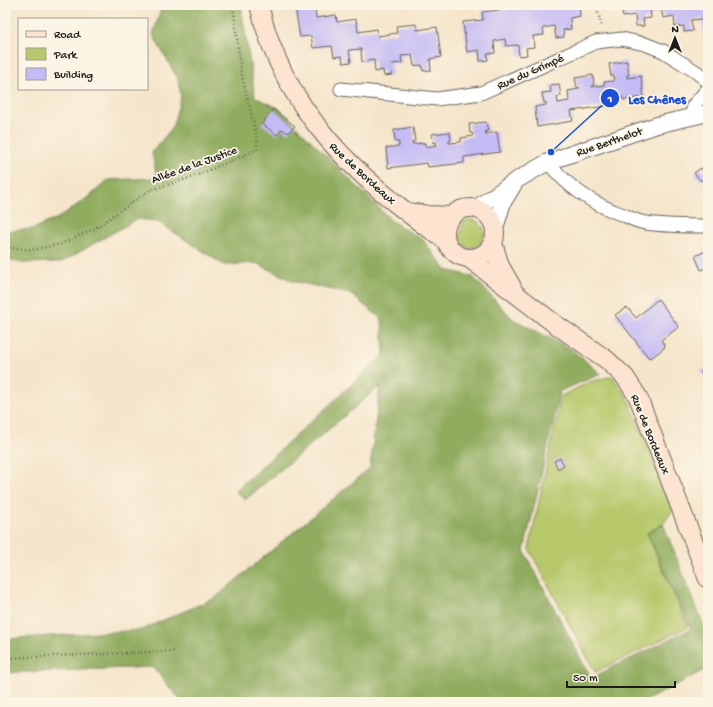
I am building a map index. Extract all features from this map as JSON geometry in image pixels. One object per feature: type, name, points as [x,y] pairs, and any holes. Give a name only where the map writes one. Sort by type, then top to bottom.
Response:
[{"type":"main road","name":"Rue de Bordeaux","points":[[259,5],[268,36],[282,70],[306,114],[347,161],[405,211],[445,240]]},
{"type":"main road","points":[[475,208],[488,216],[492,222],[494,236],[489,250],[478,258],[470,259],[457,256],[445,240],[445,228],[451,216],[462,209],[475,208]]},
{"type":"main road","name":"Rue de Bordeaux","points":[[405,211],[428,216],[451,216]]},
{"type":"main road","name":"Rue de Bordeaux","points":[[494,236],[500,266],[514,292]]},
{"type":"main road","name":"Rue de Bordeaux","points":[[470,259],[555,324],[607,360],[625,377],[638,397],[708,578]]},
{"type":"street","name":"Rue du Grimpé","points":[[341,89],[437,99],[481,93],[596,42],[622,39],[645,44],[663,51],[708,81]]},
{"type":"street","points":[[700,115],[693,106],[708,89]]},
{"type":"street","name":"Rue Berthelot","points":[[475,208],[515,181],[548,162],[657,125],[700,115]]},
{"type":"street","points":[[548,162],[557,174],[576,191],[604,208],[644,223],[708,226]]},
{"type":"street","points":[[494,236],[503,202],[515,181]]},
{"type":"path","name":"Allée de la Justice","points":[[5,247],[32,250],[61,244],[94,229],[150,190],[190,178],[257,150],[258,138],[240,72],[233,5]]},
{"type":"path","points":[[596,5],[601,20],[603,41]]},
{"type":"path","points":[[5,658],[174,651]]},
{"type":"green space","points":[[162,5],[241,5],[255,97],[278,108],[392,221],[423,240],[446,270],[472,276],[513,319],[571,349],[601,374],[560,391],[524,551],[591,678],[691,629],[647,533],[663,524],[708,636],[708,668],[643,702],[182,702],[153,667],[5,673],[5,639],[141,630],[215,598],[370,468],[380,386],[245,500],[235,491],[384,355],[382,319],[350,294],[293,281],[256,263],[224,265],[157,221],[137,219],[62,262],[22,263],[5,259],[5,231],[33,229],[58,218],[90,196],[108,180],[157,178],[152,152],[172,128],[181,97],[178,79],[153,35]]},
{"type":"green space","points":[[468,220],[477,222],[482,226],[484,232],[483,239],[474,247],[467,246],[459,241],[463,222]]},
{"type":"green space","points":[[612,376],[629,400],[673,510],[663,524],[647,533],[688,627],[595,672],[529,549],[561,396],[590,382]]},
{"type":"building","points":[[315,5],[316,18],[336,15],[337,22],[356,19],[358,32],[377,29],[378,36],[397,33],[396,26],[416,24],[417,30],[437,27],[441,57],[430,59],[431,70],[423,71],[422,65],[414,66],[412,55],[401,56],[402,63],[391,64],[392,75],[384,76],[383,70],[375,72],[374,60],[362,62],[361,49],[349,50],[351,62],[343,63],[342,56],[334,57],[332,46],[313,48],[311,36],[300,37],[295,7]]},
{"type":"building","points":[[539,5],[579,5],[580,16],[570,18],[571,29],[563,30],[564,37],[556,38],[554,26],[543,28],[544,35],[533,36],[534,47],[526,48],[527,55],[519,56],[518,45],[506,46],[505,39],[494,41],[495,53],[487,54],[488,60],[480,61],[479,50],[467,52],[463,22],[483,20],[482,12]]},
{"type":"building","points":[[621,5],[708,5],[708,37],[704,37],[702,19],[691,20],[693,31],[684,32],[684,26],[675,27],[674,16],[663,18],[661,8],[660,10],[654,10],[652,9],[652,6],[650,7],[651,18],[643,19],[644,26],[636,26],[635,15],[623,17]]},
{"type":"building","points":[[627,61],[629,75],[627,75],[627,78],[641,76],[644,97],[623,100],[623,97],[606,100],[607,106],[571,111],[573,121],[537,127],[535,107],[546,105],[546,102],[544,103],[542,93],[551,92],[550,85],[559,84],[561,96],[557,97],[558,103],[569,101],[568,91],[579,89],[579,87],[577,88],[575,78],[593,75],[594,85],[592,85],[592,87],[604,85],[604,82],[614,81],[613,75],[611,76],[609,64]]},
{"type":"building","points":[[273,109],[295,126],[288,133],[282,129],[277,135],[262,124]]},
{"type":"building","points":[[486,122],[488,131],[485,131],[486,134],[497,132],[500,152],[464,157],[464,163],[428,167],[427,163],[388,168],[386,148],[399,146],[399,142],[395,142],[394,130],[413,127],[415,141],[412,142],[412,144],[425,143],[425,147],[437,145],[436,142],[433,143],[432,134],[450,132],[451,140],[449,143],[461,142],[461,138],[473,136],[472,133],[470,133],[469,124]]},
{"type":"building","points":[[701,168],[707,176],[701,181],[694,173]]},
{"type":"building","points":[[708,250],[708,267],[701,270],[695,256]]},
{"type":"building","points":[[658,299],[679,327],[661,340],[665,345],[664,348],[651,358],[648,357],[615,315],[627,307],[636,318]]},
{"type":"building","points":[[706,369],[708,373],[702,375],[701,371]]},
{"type":"building","points":[[560,458],[564,465],[558,469],[554,461]]},
{"type":"building","points":[[708,698],[708,702],[698,702]]},
{"type":"place","name":"Les Chênes","points":[[551,152]]}]
